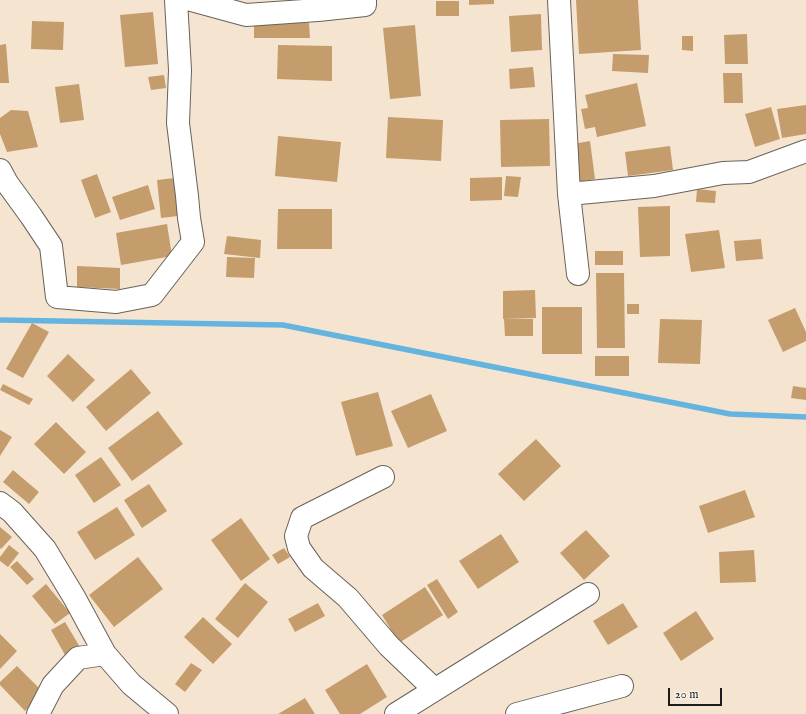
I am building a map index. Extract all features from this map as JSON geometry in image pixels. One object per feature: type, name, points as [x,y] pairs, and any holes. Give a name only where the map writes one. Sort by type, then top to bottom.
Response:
[{"type":"street","points":[[0,170],[7,183],[51,246],[57,297],[116,302],[152,295],[193,242],[178,123],[180,70],[176,0]]},
{"type":"street","points":[[191,0],[246,15],[365,5],[364,0]]},
{"type":"street","points":[[559,0],[569,194],[578,274]]},
{"type":"street","points":[[569,194],[654,186],[723,173],[749,172],[806,151]]},
{"type":"street","points":[[383,477],[302,518],[296,536],[299,548],[313,568],[348,598],[389,646],[434,689]]},
{"type":"street","points":[[0,503],[12,512],[45,549],[74,597],[105,654],[131,684],[167,714]]},
{"type":"street","points":[[396,714],[588,594]]},
{"type":"street","points":[[38,714],[53,685],[78,658],[105,654]]},
{"type":"street","points":[[517,714],[622,686]]},
{"type":"building","points":[[469,0],[494,0],[494,4],[469,5]]},
{"type":"building","points":[[576,0],[638,0],[641,50],[579,54]]},
{"type":"building","points":[[436,1],[459,1],[459,16],[436,16]]},
{"type":"building","points":[[153,12],[158,64],[125,67],[120,15]]},
{"type":"building","points":[[541,14],[542,50],[511,52],[509,16]]},
{"type":"building","points":[[32,21],[64,22],[63,50],[31,49]]},
{"type":"building","points":[[254,23],[309,23],[310,38],[254,38]]},
{"type":"building","points":[[415,25],[421,96],[390,99],[383,28]]},
{"type":"building","points":[[747,34],[748,64],[725,64],[724,35]]},
{"type":"building","points":[[682,36],[693,36],[693,51],[682,50]]},
{"type":"building","points":[[6,44],[9,83],[0,83],[0,45]]},
{"type":"building","points":[[278,45],[332,46],[332,81],[277,79]]},
{"type":"building","points":[[613,54],[649,55],[648,73],[612,71]]},
{"type":"building","points":[[533,67],[535,87],[510,89],[509,69]]},
{"type":"building","points":[[723,73],[742,73],[743,103],[724,103]]},
{"type":"building","points":[[164,75],[166,88],[151,90],[148,77]]},
{"type":"building","points":[[637,83],[646,126],[597,137],[595,127],[585,129],[581,109],[588,108],[585,95]]},
{"type":"building","points":[[79,84],[84,120],[60,123],[55,87]]},
{"type":"building","points":[[806,105],[806,134],[782,138],[777,109]]},
{"type":"building","points":[[771,107],[780,139],[755,147],[745,114]]},
{"type":"building","points":[[11,110],[28,111],[38,147],[7,152],[0,134],[0,118]]},
{"type":"building","points":[[388,117],[443,120],[441,161],[386,158]]},
{"type":"building","points":[[549,119],[550,166],[501,167],[500,120]]},
{"type":"building","points":[[278,136],[341,142],[337,182],[275,176]]},
{"type":"building","points":[[590,141],[595,179],[579,182],[573,144]]},
{"type":"building","points":[[670,146],[673,170],[628,176],[625,152]]},
{"type":"building","points":[[97,174],[111,212],[95,218],[81,180]]},
{"type":"building","points":[[506,176],[521,177],[518,197],[504,196]]},
{"type":"building","points":[[502,177],[502,200],[470,201],[470,178]]},
{"type":"building","points":[[174,178],[178,216],[161,218],[157,180]]},
{"type":"building","points":[[148,185],[155,209],[120,220],[112,197]]},
{"type":"building","points":[[697,189],[716,191],[715,203],[696,202]]},
{"type":"building","points":[[670,206],[670,256],[640,257],[638,207]]},
{"type":"building","points":[[278,209],[332,209],[332,249],[277,249]]},
{"type":"building","points":[[167,224],[172,256],[121,265],[116,233]]},
{"type":"building","points":[[719,230],[725,268],[691,272],[685,234]]},
{"type":"building","points":[[227,236],[261,240],[260,258],[224,254]]},
{"type":"building","points":[[761,239],[763,259],[736,261],[734,241]]},
{"type":"building","points":[[595,251],[623,251],[623,265],[595,265]]},
{"type":"building","points":[[227,257],[255,258],[254,278],[226,277]]},
{"type":"building","points":[[77,266],[120,268],[120,289],[77,287]]},
{"type":"building","points":[[596,273],[624,273],[625,348],[597,348]]},
{"type":"building","points":[[535,290],[536,318],[503,319],[503,291]]},
{"type":"building","points":[[627,304],[639,304],[639,314],[627,314]]},
{"type":"building","points":[[542,307],[582,307],[582,354],[542,354]]},
{"type":"building","points":[[795,308],[806,332],[806,341],[783,352],[768,320]]},
{"type":"building","points":[[504,319],[533,319],[533,336],[505,336]]},
{"type":"building","points":[[660,319],[702,320],[700,364],[658,363]]},
{"type":"building","points":[[32,323],[49,332],[23,378],[6,369]]},
{"type":"building","points":[[68,354],[95,380],[73,402],[47,376]]},
{"type":"building","points":[[595,356],[629,356],[629,376],[595,376]]},
{"type":"building","points":[[131,369],[151,393],[106,431],[86,407]]},
{"type":"building","points":[[3,384],[33,399],[29,405],[0,390]]},
{"type":"building","points":[[793,386],[806,388],[806,400],[791,398]]},
{"type":"building","points":[[378,392],[393,446],[356,456],[341,402]]},
{"type":"building","points":[[431,394],[447,431],[408,448],[391,411]]},
{"type":"building","points":[[158,411],[183,444],[132,481],[108,448]]},
{"type":"building","points":[[56,422],[86,452],[64,474],[34,444]]},
{"type":"building","points":[[0,430],[12,437],[0,456]]},
{"type":"building","points":[[536,439],[561,466],[524,501],[498,474]]},
{"type":"building","points":[[101,457],[121,485],[94,503],[75,475]]},
{"type":"building","points":[[13,470],[39,492],[29,504],[3,482]]},
{"type":"building","points":[[149,484],[167,511],[142,528],[124,500]]},
{"type":"building","points":[[745,490],[755,517],[708,533],[699,506]]},
{"type":"building","points":[[117,507],[135,535],[95,560],[77,532]]},
{"type":"building","points":[[241,518],[270,559],[241,581],[211,540]]},
{"type":"building","points":[[0,527],[12,537],[1,549],[0,548]]},
{"type":"building","points":[[586,530],[610,556],[584,580],[560,553]]},
{"type":"building","points":[[501,534],[519,562],[478,589],[459,561]]},
{"type":"building","points":[[9,545],[19,553],[8,567],[0,561],[0,557]]},
{"type":"building","points":[[284,548],[290,557],[278,564],[272,555]]},
{"type":"building","points":[[754,550],[756,582],[720,583],[719,552]]},
{"type":"building","points":[[138,557],[163,589],[114,627],[89,595]]},
{"type":"building","points":[[17,561],[34,579],[27,585],[10,567]]},
{"type":"building","points":[[437,579],[458,612],[448,619],[427,585]]},
{"type":"building","points":[[245,583],[268,602],[238,638],[215,619]]},
{"type":"building","points":[[46,584],[70,613],[55,624],[32,596]]},
{"type":"building","points":[[425,587],[443,615],[399,643],[382,615]]},
{"type":"building","points":[[318,603],[325,616],[295,632],[288,619]]},
{"type":"building","points":[[623,603],[638,627],[608,645],[593,621]]},
{"type":"building","points":[[696,611],[714,639],[681,661],[663,633]]},
{"type":"building","points":[[203,617],[232,644],[213,664],[184,637]]},
{"type":"building","points":[[65,622],[80,647],[65,655],[51,630]]},
{"type":"building","points":[[0,634],[17,651],[0,669]]},
{"type":"building","points":[[191,663],[202,670],[185,692],[175,684]]},
{"type":"building","points":[[367,664],[387,697],[360,714],[340,714],[325,690]]},
{"type":"building","points":[[17,666],[44,693],[25,711],[0,685],[0,682]]},
{"type":"building","points":[[305,698],[315,714],[278,714]]},
{"type":"waterway","points":[[0,320],[283,325],[730,414],[806,417]]}]
